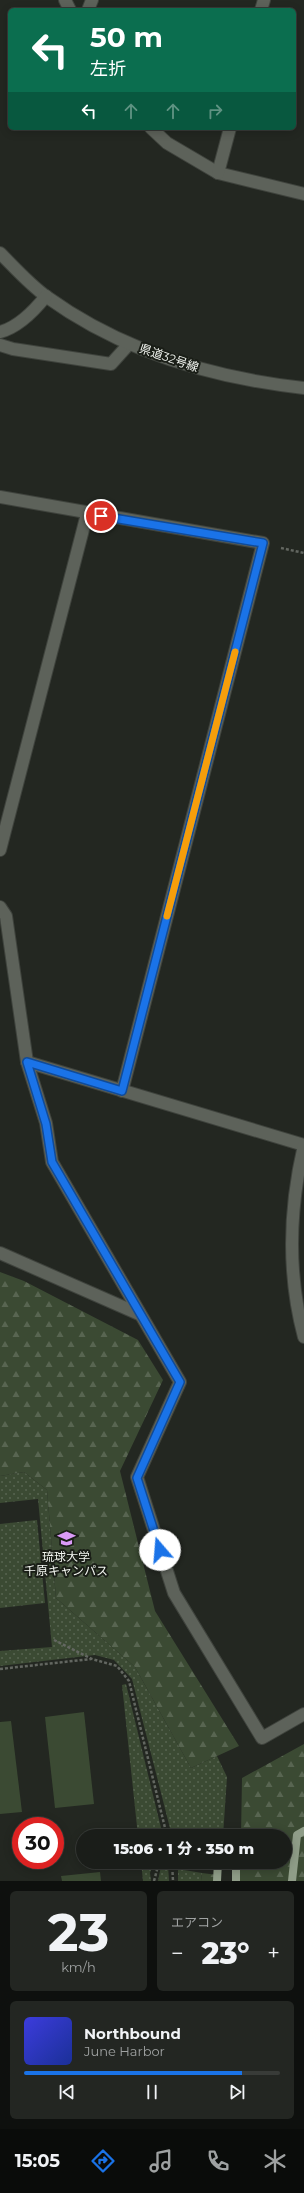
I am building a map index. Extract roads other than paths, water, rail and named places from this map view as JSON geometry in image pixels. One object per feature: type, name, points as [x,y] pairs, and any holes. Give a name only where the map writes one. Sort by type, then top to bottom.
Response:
[{"type":"street","points":[[153,130],[167,143],[218,173],[304,194]]},
{"type":"street","points":[[218,173],[229,130]]},
{"type":"street","name":"県道32号線","points":[[0,253],[46,296],[128,344],[203,370],[243,380],[304,388]]},
{"type":"street","points":[[0,332],[16,324],[33,311],[46,296]]},
{"type":"street","points":[[0,345],[13,349],[111,364],[128,344]]},
{"type":"street","points":[[0,497],[87,514],[263,543],[122,1091]]},
{"type":"street","points":[[0,850],[87,514]]},
{"type":"street","points":[[2,915],[27,1062],[46,1124],[52,1162],[180,1382],[137,1478],[174,1593],[262,1738],[304,1714]]},
{"type":"street","points":[[27,1062],[304,1145],[293,1203],[291,1231],[295,1293],[304,1338]]},
{"type":"street","points":[[0,1253],[140,1314]]},
{"type":"waterway","points":[[292,1881],[297,1835],[304,1831]]},
{"type":"waterway","points":[[217,1881],[218,1869]]},
{"type":"waterway","points":[[236,1869],[236,1881]]},
{"type":"place","name":"琉球大学 千原キャンパス","points":[[66,1538]]}]
